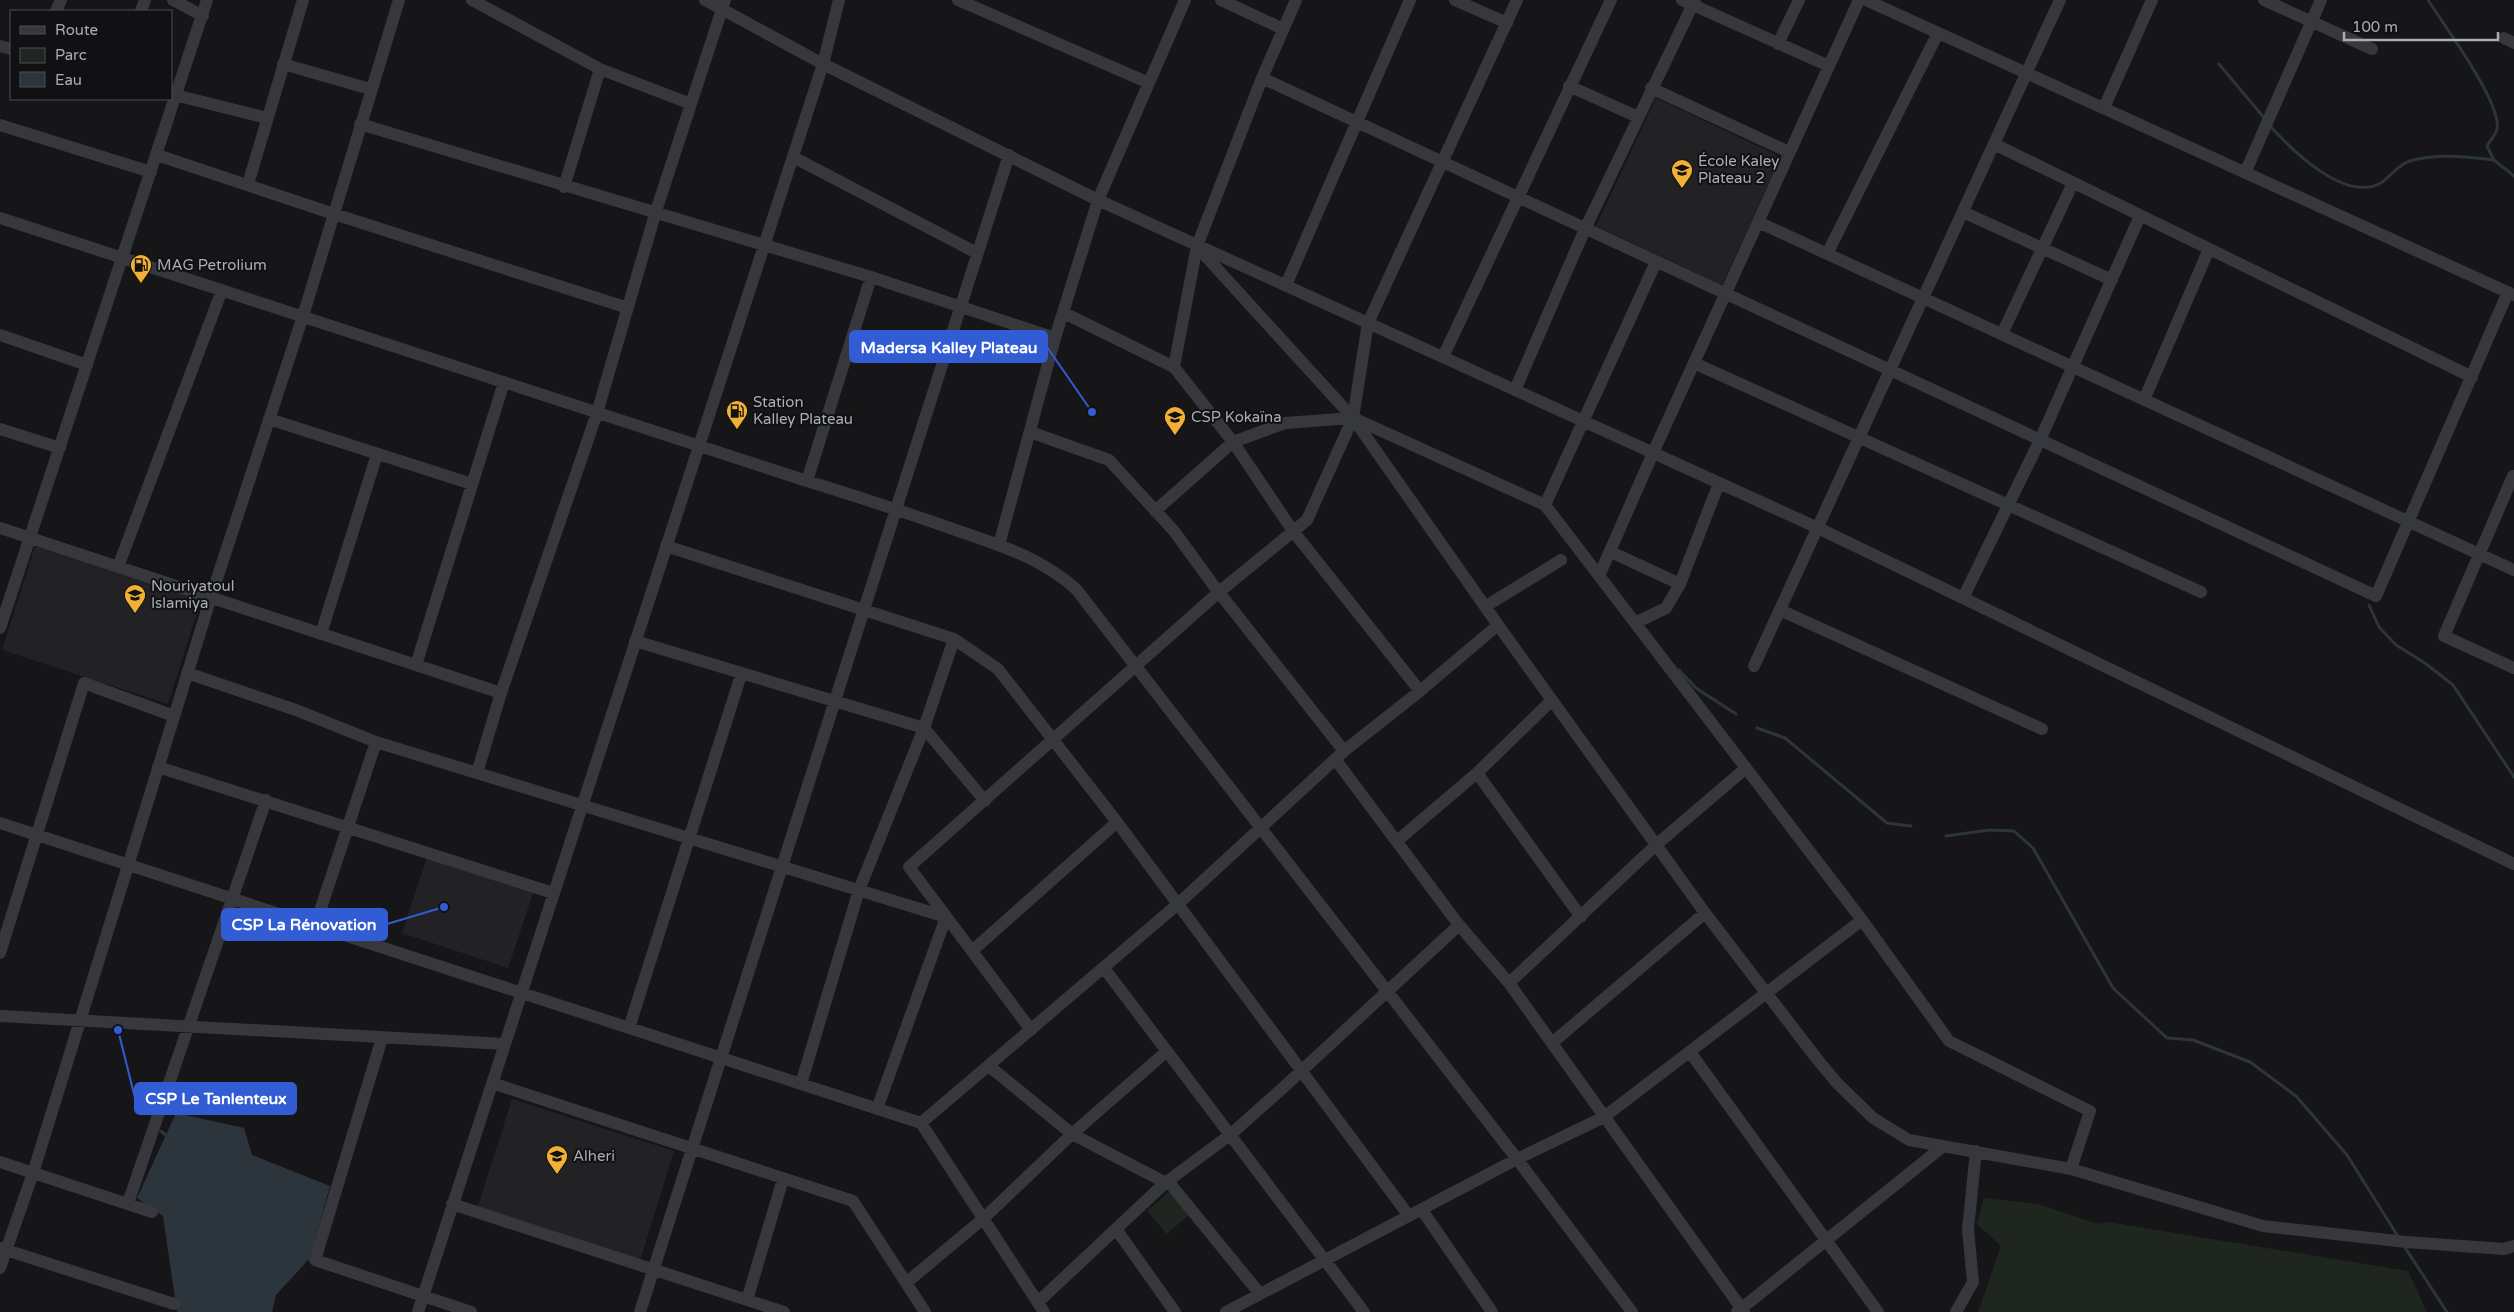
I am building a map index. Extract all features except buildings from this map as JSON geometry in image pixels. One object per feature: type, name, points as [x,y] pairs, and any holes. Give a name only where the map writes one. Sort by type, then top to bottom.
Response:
[{"type":"street","points":[[173,0],[203,16]]},
{"type":"street","points":[[0,628],[157,155],[174,95],[207,0]]},
{"type":"street","points":[[248,184],[303,0]]},
{"type":"street","points":[[0,1268],[3,1249],[33,1173],[187,673],[303,316],[370,89],[399,0]]},
{"type":"street","points":[[472,0],[600,69],[692,104]]},
{"type":"street","points":[[705,0],[724,5],[823,64],[1098,200],[1818,528],[2514,864]]},
{"type":"street","points":[[418,1312],[823,64],[839,0]]},
{"type":"street","points":[[958,0],[1149,83]]},
{"type":"street","points":[[999,545],[1055,338],[1098,200],[1185,0]]},
{"type":"street","points":[[1221,0],[1283,29]]},
{"type":"street","points":[[1174,367],[1197,246],[1262,78],[1296,0]]},
{"type":"street","points":[[1286,286],[1410,0]]},
{"type":"street","points":[[1455,0],[1507,23]]},
{"type":"street","points":[[1031,1030],[909,867],[1137,667],[1219,592],[1307,520],[1352,418],[1368,323],[1518,0]]},
{"type":"street","points":[[1443,357],[1611,0]]},
{"type":"street","points":[[1778,44],[1798,0]]},
{"type":"street","points":[[1599,576],[1859,0]]},
{"type":"street","points":[[1262,78],[2376,596],[2472,377],[2511,294],[1866,0]]},
{"type":"street","points":[[1754,666],[2060,0]]},
{"type":"street","points":[[2104,108],[2152,0]]},
{"type":"street","points":[[2264,0],[2372,49]]},
{"type":"street","points":[[2245,173],[2321,0]]},
{"type":"street","points":[[1515,390],[1690,2],[1829,66]]},
{"type":"street","points":[[477,773],[501,693],[598,413],[656,211],[724,5]]},
{"type":"street","points":[[1827,254],[1938,33]]},
{"type":"street","points":[[283,64],[370,89]]},
{"type":"street","points":[[564,187],[600,69]]},
{"type":"street","points":[[1570,86],[1638,117]]},
{"type":"street","points":[[1651,88],[1789,152]]},
{"type":"street","points":[[174,95],[268,118]]},
{"type":"street","points":[[360,124],[564,187],[656,211],[871,277],[1055,338]]},
{"type":"street","points":[[0,125],[151,172]]},
{"type":"street","points":[[1994,144],[2472,377]]},
{"type":"street","points":[[157,155],[628,308]]},
{"type":"street","points":[[640,1312],[1009,155]]},
{"type":"street","points":[[793,157],[978,253]]},
{"type":"street","points":[[2002,334],[2073,183]]},
{"type":"street","points":[[1963,212],[2112,280]]},
{"type":"street","points":[[1962,598],[2040,440],[2140,216]]},
{"type":"street","points":[[0,218],[807,482],[896,508],[999,545],[1042,563],[1076,588],[1517,1159],[1632,1312]]},
{"type":"street","points":[[1758,222],[2514,570]]},
{"type":"street","points":[[1197,246],[1352,418],[1498,625],[1706,913],[1837,1083],[1873,1118],[1909,1140],[1941,1148],[1976,1151],[2071,1169],[2263,1226],[2406,1242],[2504,1249],[2514,1246]]},
{"type":"street","points":[[2144,400],[2209,249]]},
{"type":"street","points":[[1545,505],[1656,262]]},
{"type":"street","points":[[807,482],[871,277]]},
{"type":"street","points":[[118,567],[222,290]]},
{"type":"street","points":[[1064,313],[1174,367],[1233,442],[1293,531],[1420,692]]},
{"type":"street","points":[[0,335],[87,365]]},
{"type":"street","points":[[1694,363],[2201,592]]},
{"type":"street","points":[[416,665],[504,382]]},
{"type":"street","points":[[1155,511],[1233,442],[1285,423],[1352,418],[1545,505],[1862,920],[1948,1041],[2090,1111],[2071,1169]]},
{"type":"street","points":[[269,419],[472,484]]},
{"type":"street","points":[[0,429],[60,448]]},
{"type":"street","points":[[1030,432],[1109,460],[1174,532],[1339,755],[1397,841],[1459,925],[1509,983],[1740,1311],[1941,1148]]},
{"type":"street","points":[[321,634],[377,454]]},
{"type":"street","points":[[2513,476],[2444,636],[2514,668]]},
{"type":"street","points":[[1635,623],[1666,608],[1680,584],[1719,483]]},
{"type":"street","points":[[0,528],[501,693]]},
{"type":"street","points":[[666,546],[954,639],[998,669],[1117,822],[1409,1216]]},
{"type":"street","points":[[1611,552],[1680,584]]},
{"type":"street","points":[[1486,606],[1561,560]]},
{"type":"street","points":[[1780,610],[2042,730]]},
{"type":"street","points":[[921,1123],[1178,904],[1339,755],[1420,692],[1498,625]]},
{"type":"street","points":[[801,1084],[859,890],[924,728],[954,639]]},
{"type":"street","points":[[635,641],[924,728],[985,801]]},
{"type":"street","points":[[187,673],[296,710],[376,742],[946,917]]},
{"type":"street","points":[[629,1028],[741,674]]},
{"type":"street","points":[[0,953],[84,684],[174,716]]},
{"type":"street","points":[[1397,841],[1477,773],[1552,700]]},
{"type":"street","points":[[315,926],[376,742]]},
{"type":"street","points":[[158,767],[348,826],[553,893]]},
{"type":"street","points":[[1509,983],[1656,845],[1746,768]]},
{"type":"street","points":[[1477,773],[1581,917]]},
{"type":"street","points":[[128,1203],[187,1025],[266,800]]},
{"type":"street","points":[[972,951],[1117,822]]},
{"type":"street","points":[[0,823],[921,1123],[1041,1307],[1116,1229],[1165,1183],[1230,1135],[1459,925]]},
{"type":"street","points":[[1552,1043],[1706,913]]},
{"type":"street","points":[[877,1109],[946,917]]},
{"type":"street","points":[[1226,1312],[1517,1159],[1604,1117],[1862,920]]},
{"type":"street","points":[[1104,968],[1364,1312]]},
{"type":"street","points":[[0,1016],[504,1044]]},
{"type":"street","points":[[382,1038],[315,1260],[471,1312]]},
{"type":"street","points":[[906,1283],[984,1218],[1072,1134],[1167,1051]]},
{"type":"street","points":[[1690,1052],[1878,1312]]},
{"type":"street","points":[[989,1066],[1072,1134],[1172,1186],[1260,1294]]},
{"type":"street","points":[[492,1083],[853,1201],[925,1312]]},
{"type":"street","points":[[1956,1312],[1973,1282],[1968,1229],[1976,1151]]},
{"type":"street","points":[[0,1162],[152,1212]]},
{"type":"street","points":[[748,1300],[784,1178]]},
{"type":"street","points":[[452,1204],[784,1312]]},
{"type":"street","points":[[1422,1210],[1492,1312]]},
{"type":"street","points":[[1116,1229],[1174,1312]]},
{"type":"street","points":[[3,1249],[174,1304]]},
{"type":"shaded area","points":[[1656,98],[1781,157],[1722,285],[1596,226]]},
{"type":"shaded area","points":[[35,546],[201,600],[168,704],[2,650]]},
{"type":"shaded area","points":[[427,858],[533,893],[508,968],[402,933]]},
{"type":"shaded area","points":[[512,1099],[674,1151],[640,1261],[477,1209]]},
{"type":"green space","points":[[1170,1191],[1190,1214],[1167,1234],[1147,1211]]},
{"type":"green space","points":[[1984,1198],[2038,1204],[2098,1224],[2108,1222],[2408,1271],[2427,1312],[1978,1312],[2001,1246],[1977,1224]]},
{"type":"water","points":[[176,1113],[244,1128],[252,1155],[330,1186],[310,1258],[276,1295],[272,1312],[177,1312],[163,1216],[137,1198]]},
{"type":"waterway","points":[[2428,0],[2482,83],[2491,101],[2496,117],[2497,129],[2487,146],[2494,160],[2514,176]]},
{"type":"waterway","points":[[2219,64],[2265,119]]},
{"type":"waterway","points":[[2270,126],[2291,148],[2319,170],[2334,179],[2350,185],[2365,187],[2379,184],[2402,165],[2410,161],[2431,157],[2452,156],[2494,160]]},
{"type":"waterway","points":[[2369,605],[2379,627],[2396,645],[2425,663],[2453,685],[2514,777]]},
{"type":"waterway","points":[[1679,670],[1696,688],[1736,714]]},
{"type":"waterway","points":[[1757,728],[1785,738],[1887,823],[1911,826]]},
{"type":"waterway","points":[[1946,836],[1990,830],[2014,831],[2033,848],[2113,988],[2167,1038],[2193,1040],[2250,1062],[2296,1096],[2347,1155],[2399,1238]]},
{"type":"waterway","points":[[161,1131],[168,1137]]},
{"type":"waterway","points":[[2404,1246],[2447,1312]]},
{"type":"place","name":"École Kaley Plateau 2","points":[[1682,189]]},
{"type":"place","name":"MAG Petrolium","points":[[141,284]]},
{"type":"place","name":"Madersa Kalley Plateau","points":[[1092,412]]},
{"type":"place","name":"Station Kalley Plateau","points":[[737,430]]},
{"type":"place","name":"CSP Kokaïna","points":[[1175,436]]},
{"type":"place","name":"Nouriyatoul Islamiya","points":[[135,614]]},
{"type":"place","name":"CSP La Rénovation","points":[[444,907]]},
{"type":"place","name":"CSP Le Tanlenteux","points":[[118,1030]]},
{"type":"place","name":"Alheri","points":[[557,1175]]}]
